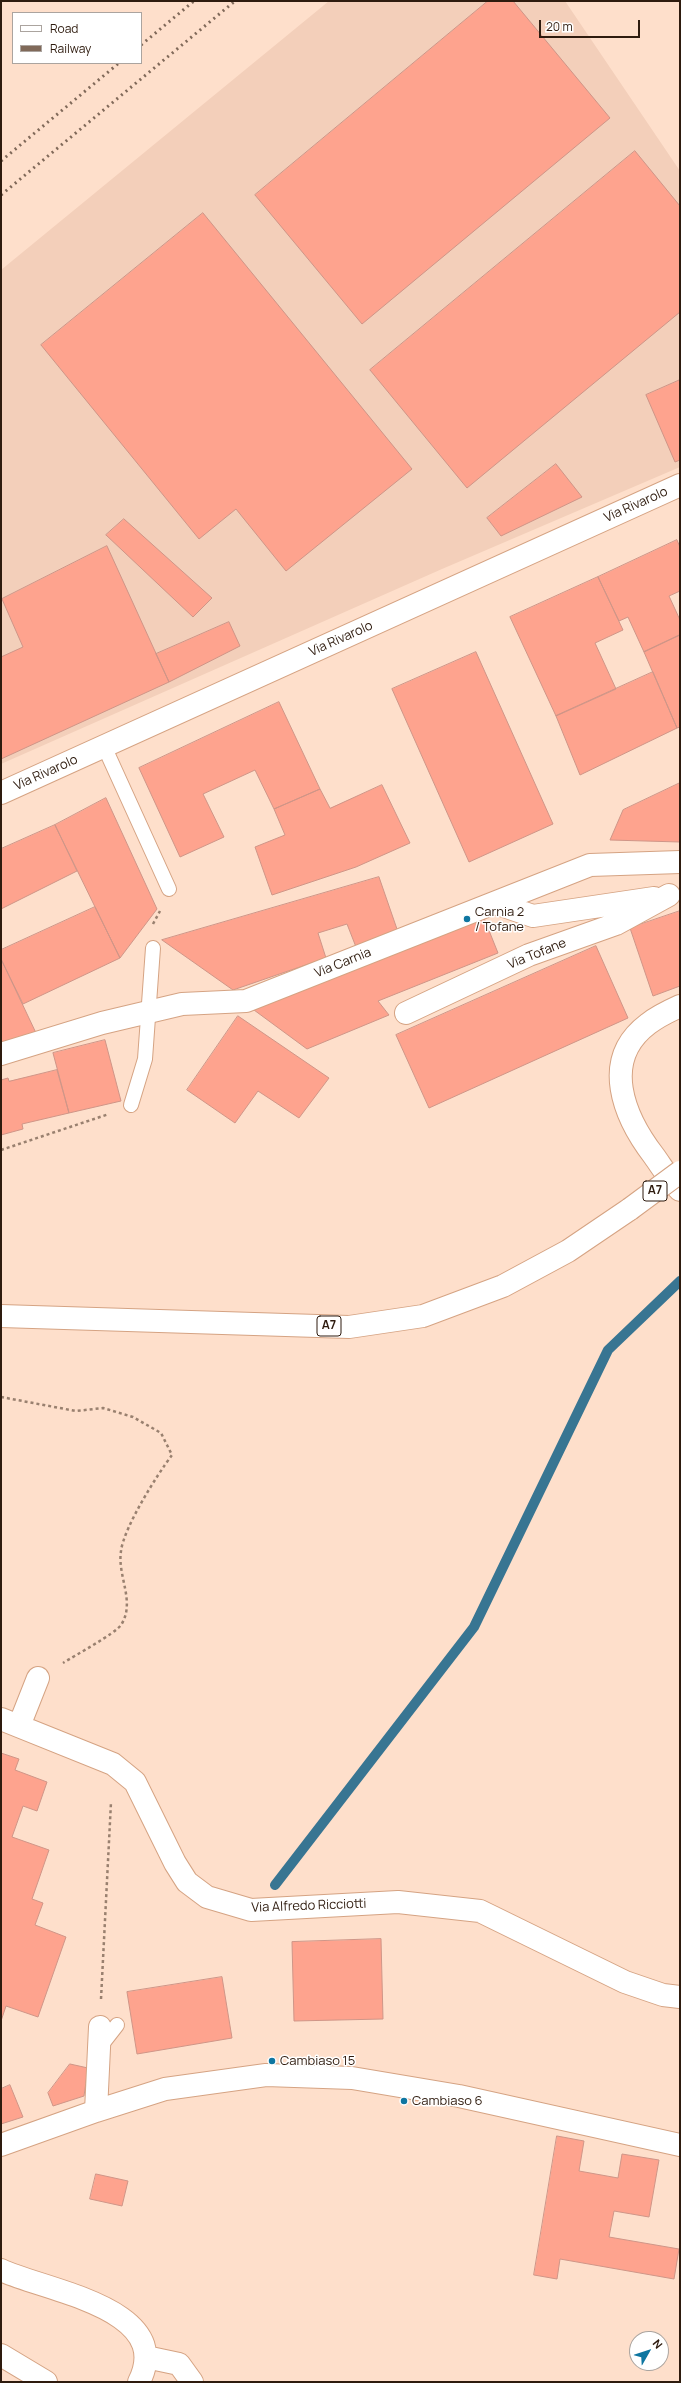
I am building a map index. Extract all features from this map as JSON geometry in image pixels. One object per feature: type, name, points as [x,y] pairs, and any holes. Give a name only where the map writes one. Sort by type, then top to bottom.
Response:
[{"type":"main road","name":"Via Rivarolo","points":[[1,793],[680,485]]},
{"type":"main road","name":"Via Carnia","points":[[1,1054],[102,1023],[182,1004],[246,1001],[590,865],[680,862]]},
{"type":"main road","name":"Via Tofane","points":[[495,903],[533,916],[674,895]]},
{"type":"main road","name":"Via Tofane","points":[[406,1014],[530,955],[616,924],[674,895]]},
{"type":"main road","points":[[680,1006],[647,1024],[627,1048],[622,1062],[620,1090],[625,1107],[642,1141],[680,1190]]},
{"type":"main road","name":"A7","points":[[1,1316],[349,1327],[423,1316],[503,1286],[568,1251],[630,1210],[680,1172]]},
{"type":"main road","points":[[10,1722],[38,1678]]},
{"type":"main road","name":"Via Alfredo Ricciotti","points":[[10,1722],[113,1764],[135,1782],[175,1863],[188,1882],[207,1898],[251,1910],[398,1902],[480,1911],[625,1982],[663,1996],[680,1997]]},
{"type":"main road","points":[[96,2111],[99,2049],[109,2026]]},
{"type":"main road","points":[[1,2145],[96,2111],[165,2090],[266,2075],[352,2078],[460,2096],[680,2145]]},
{"type":"main road","points":[[1,2270],[88,2302],[116,2314],[131,2324],[140,2335],[146,2357],[139,2382]]},
{"type":"main road","points":[[1,2355],[46,2382]]},
{"type":"main road","points":[[146,2357],[179,2364],[192,2382]]},
{"type":"lane","points":[[104,746],[169,889]]},
{"type":"lane","points":[[131,1105],[145,1059],[147,1013],[153,948]]},
{"type":"path","points":[[1,1150],[131,1105]]},
{"type":"path","points":[[1,1397],[76,1411],[103,1408],[134,1417],[161,1433],[172,1455],[158,1473],[133,1520],[121,1551],[128,1609],[121,1626],[38,1678]]},
{"type":"path","points":[[109,2026],[113,1764]]},
{"type":"shaded area","points":[[329,1],[565,1],[680,171],[680,467],[442,569],[1,764],[1,270]]},
{"type":"building","points":[[488,1],[513,1],[610,118],[362,324],[255,195]]},
{"type":"building","points":[[635,151],[680,206],[680,312],[467,488],[370,370]]},
{"type":"building","points":[[203,213],[412,469],[286,571],[236,509],[199,539],[41,345]]},
{"type":"building","points":[[680,380],[680,460],[675,462],[646,395]]},
{"type":"building","points":[[556,464],[582,497],[501,536],[487,518]]},
{"type":"building","points":[[124,519],[212,598],[193,617],[106,535]]},
{"type":"building","points":[[677,540],[680,547],[680,591],[669,596],[680,620],[680,635],[644,652],[628,617],[619,621],[598,577]]},
{"type":"building","points":[[107,546],[169,682],[1,759],[1,657],[23,647],[2,599]]},
{"type":"building","points":[[598,577],[623,630],[595,643],[616,689],[556,716],[510,617]]},
{"type":"building","points":[[229,622],[240,646],[169,682],[156,654]]},
{"type":"building","points":[[680,635],[680,727],[677,728],[644,652]]},
{"type":"building","points":[[476,652],[553,824],[469,862],[392,689]]},
{"type":"building","points":[[653,672],[677,728],[580,775],[556,716]]},
{"type":"building","points":[[279,702],[320,789],[274,809],[255,770],[203,794],[224,837],[180,857],[139,768]]},
{"type":"building","points":[[680,783],[680,842],[610,840],[623,810]]},
{"type":"building","points":[[382,785],[410,843],[356,867],[272,895],[255,847],[285,835],[274,809],[320,789],[330,808]]},
{"type":"building","points":[[106,798],[157,909],[120,958],[55,825]]},
{"type":"building","points":[[55,825],[77,871],[1,909],[1,849]]},
{"type":"building","points":[[379,877],[398,932],[356,947],[347,924],[318,933],[326,958],[233,990],[162,940]]},
{"type":"building","points":[[95,907],[120,958],[23,1004],[1,959],[1,950]]},
{"type":"building","points":[[680,911],[680,986],[653,996],[630,928]]},
{"type":"building","points":[[484,918],[498,953],[378,1001],[389,1015],[307,1049],[254,1010]]},
{"type":"building","points":[[596,946],[628,1018],[429,1108],[396,1035]]},
{"type":"building","points":[[1,959],[36,1033],[1,1045]]},
{"type":"building","points":[[238,1016],[329,1078],[299,1118],[258,1091],[235,1123],[187,1090]]},
{"type":"building","points":[[105,1040],[121,1101],[69,1113],[53,1053]]},
{"type":"building","points":[[57,1070],[69,1113],[22,1124],[23,1129],[1,1135],[1,1080],[8,1078],[9,1081]]},
{"type":"building","points":[[1,1753],[19,1759],[15,1770],[47,1782],[37,1811],[23,1806],[12,1837],[49,1850],[32,1899],[43,1903],[35,1925],[66,1937],[38,2017],[6,2006],[1,2021]]},
{"type":"building","points":[[381,1939],[383,2019],[294,2021],[292,1942]]},
{"type":"building","points":[[222,1977],[232,2038],[137,2054],[127,1992]]},
{"type":"building","points":[[70,2064],[88,2068],[84,2096],[53,2106],[48,2093]]},
{"type":"building","points":[[10,2085],[23,2117],[1,2124],[1,2089]]},
{"type":"building","points":[[557,2136],[584,2141],[579,2171],[618,2178],[622,2154],[659,2160],[649,2217],[614,2211],[609,2237],[679,2249],[674,2279],[560,2259],[557,2279],[534,2275]]},
{"type":"building","points":[[96,2174],[128,2181],[122,2206],[90,2199]]},
{"type":"waterway","points":[[275,1885],[474,1627],[608,1350],[680,1281]]},
{"type":"railway","points":[[142,44],[194,1]]},
{"type":"railway","points":[[1,195],[235,1]]},
{"type":"railway","points":[[1,161],[118,64]]},
{"type":"place","name":"Carnia 2 / Tofane","points":[[467,919]]},
{"type":"place","name":"Cambiaso 15","points":[[272,2061]]},
{"type":"place","name":"Cambiaso 6","points":[[404,2101]]}]
